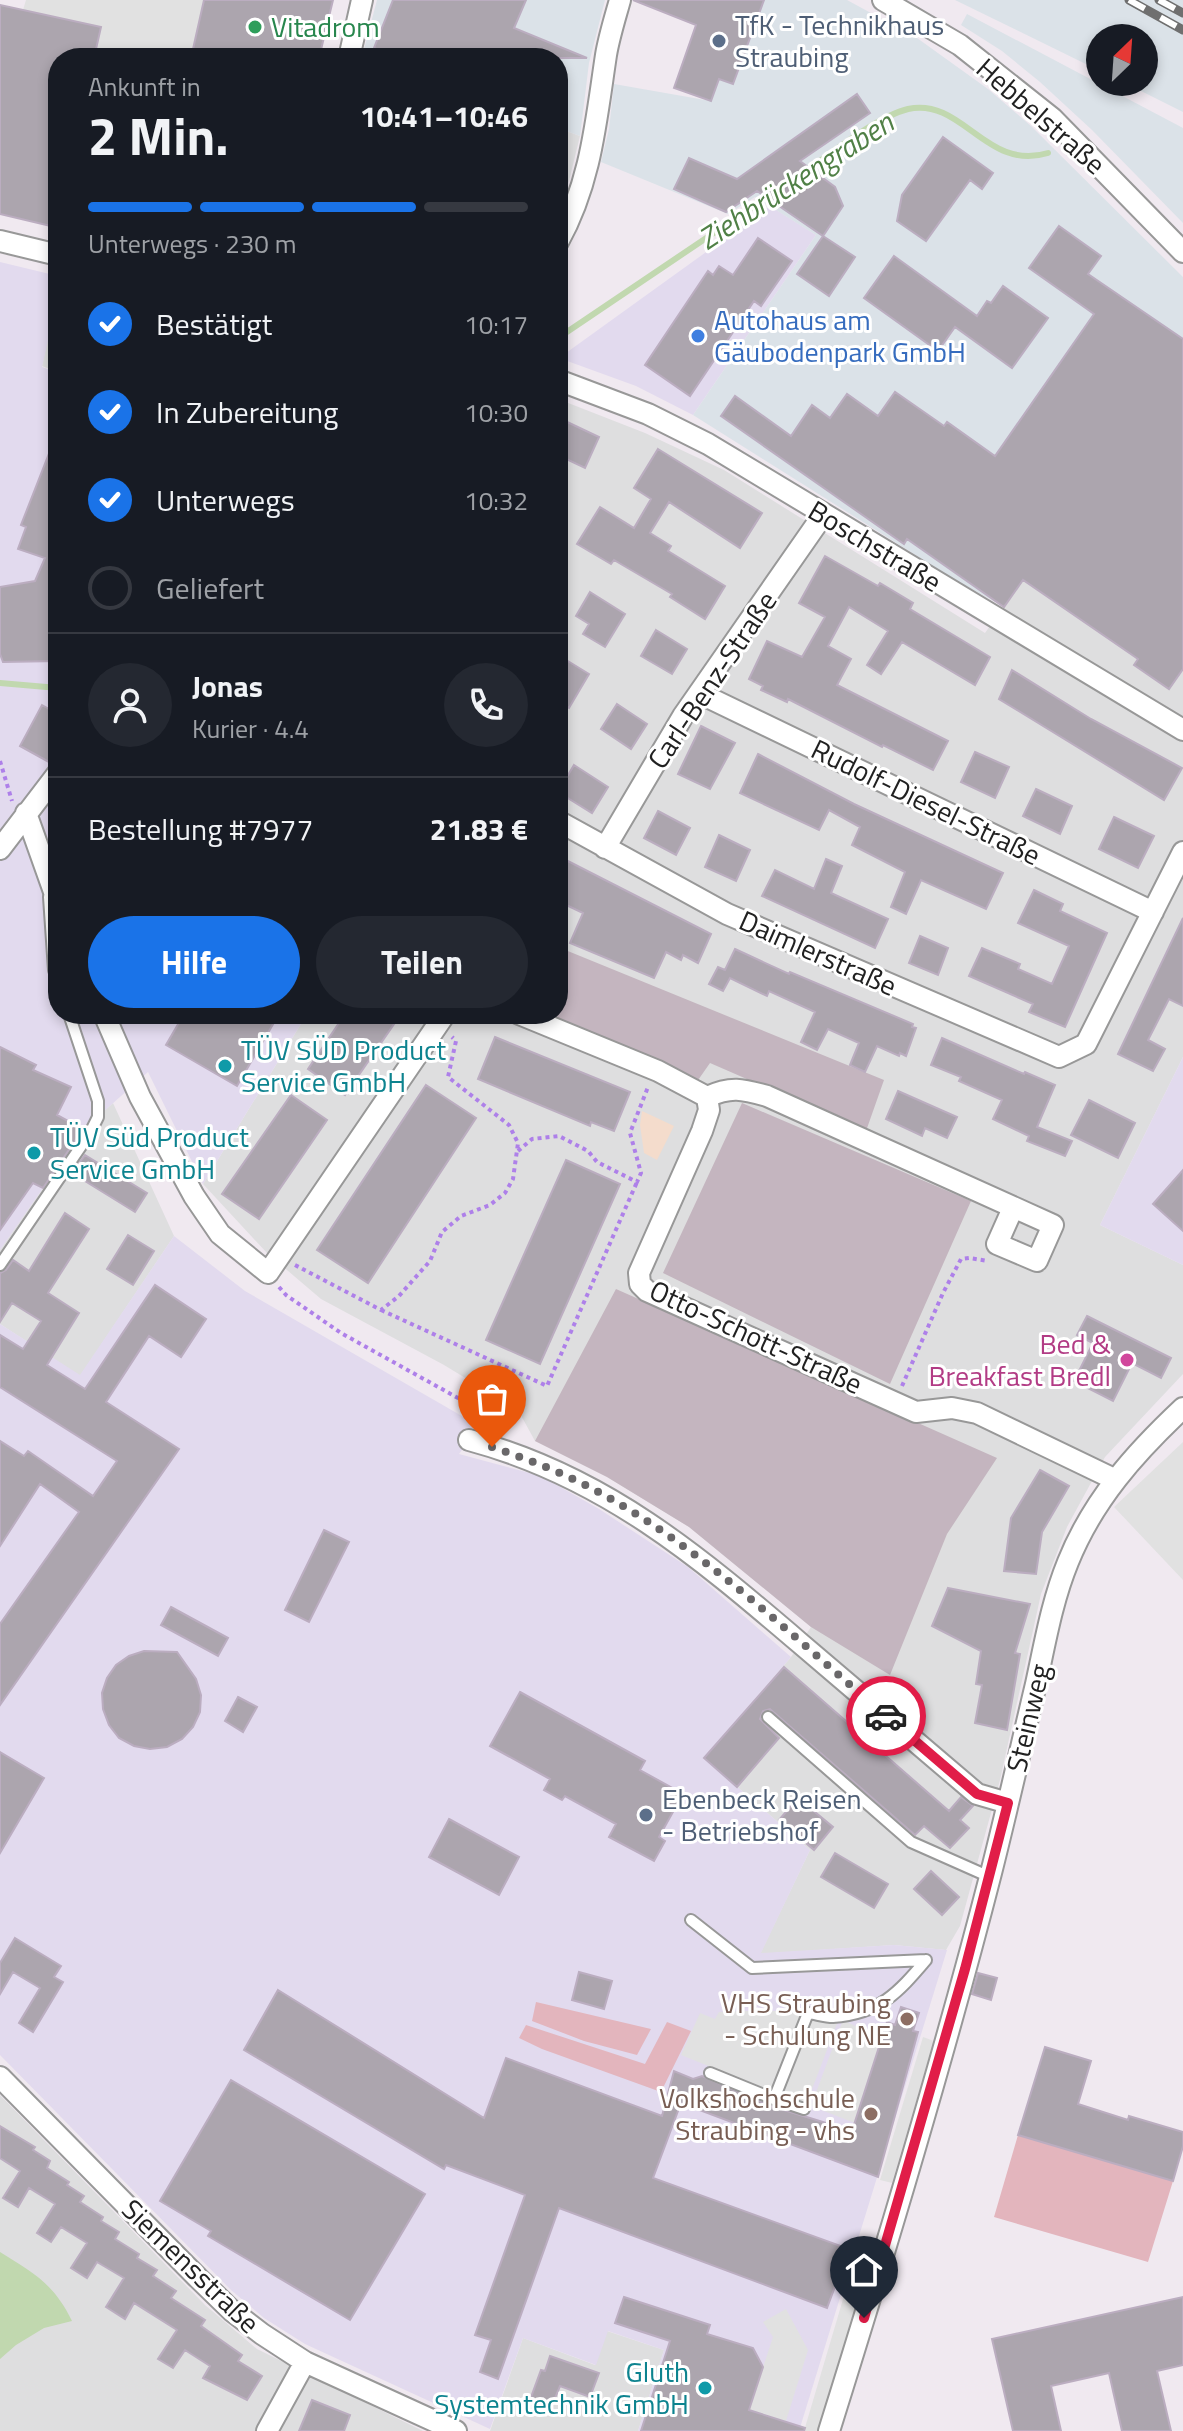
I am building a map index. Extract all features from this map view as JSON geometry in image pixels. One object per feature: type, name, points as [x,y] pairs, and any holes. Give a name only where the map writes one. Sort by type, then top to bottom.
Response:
[{"type":"street","points":[[351,48],[362,0]]},
{"type":"street","points":[[568,223],[591,160],[607,53],[620,0]]},
{"type":"street","name":"Hebbelstraße","points":[[883,0],[960,45],[1052,118],[1183,252]]},
{"type":"street","points":[[0,241],[48,253]]},
{"type":"street","name":"Boschstraße","points":[[568,384],[648,414],[708,444],[1183,730]]},
{"type":"street","name":"Carl-Benz-Straße","points":[[605,848],[699,693],[823,515]]},
{"type":"street","name":"Rudolf-Diesel-Straße","points":[[699,693],[1153,912]]},
{"type":"street","points":[[0,849],[48,786]]},
{"type":"street","points":[[23,818],[47,875]]},
{"type":"street","name":"Daimlerstraße","points":[[568,827],[727,914],[1059,1057],[1086,1044],[1153,912]]},
{"type":"street","points":[[1153,912],[1183,852]]},
{"type":"street","points":[[108,1024],[146,1109],[194,1196],[220,1234],[273,1265],[438,1024]]},
{"type":"street","points":[[543,1024],[658,1071],[707,1097],[725,1089],[746,1090],[767,1096],[1053,1225],[1037,1261],[997,1244],[1013,1208]]},
{"type":"street","name":"Otto-Schott-Straße","points":[[707,1097],[709,1110],[702,1131],[639,1273],[640,1284],[647,1291],[916,1412],[952,1408],[977,1413],[1114,1479]]},
{"type":"street","name":"Steinweg","points":[[829,2431],[889,2237],[990,1877],[1054,1603],[1068,1561],[1089,1518],[1114,1479],[1183,1408]]},
{"type":"street","points":[[469,1440],[531,1460],[593,1489],[670,1536],[724,1577],[977,1794],[1008,1803]]},
{"type":"street","name":"Siemensstraße","points":[[0,2077],[232,2311],[305,2362],[456,2431]]},
{"type":"street","points":[[267,2431],[305,2362]]},
{"type":"lane","points":[[47,875],[48,889]]},
{"type":"lane","points":[[0,1265],[98,1117],[98,1101],[72,1024]]},
{"type":"lane","points":[[768,1717],[911,1842],[990,1877]]},
{"type":"lane","points":[[691,1920],[752,1968],[926,1960],[904,1985],[874,2009],[830,2017],[808,2013],[774,2099]]},
{"type":"lane","points":[[710,2073],[804,2109]]},
{"type":"path","points":[[0,761],[23,818]]},
{"type":"path","points":[[381,1310],[399,1296],[430,1261],[442,1232],[461,1216],[490,1205],[505,1193],[513,1179],[518,1143],[509,1125],[448,1077],[456,1041],[444,1024]]},
{"type":"path","points":[[273,1265],[381,1310],[547,1386],[641,1173],[630,1133],[647,1089],[658,1071]]},
{"type":"path","points":[[518,1151],[532,1139],[559,1136],[588,1151],[597,1162],[637,1182]]},
{"type":"path","points":[[895,1402],[961,1259],[991,1262],[997,1244]]},
{"type":"path","points":[[273,1265],[286,1295],[341,1333],[476,1408],[486,1419],[492,1447]]},
{"type":"shaded area","points":[[26,0],[204,0],[193,48],[96,48],[101,27],[23,10]]},
{"type":"shaded area","points":[[377,0],[605,0],[589,63],[580,136],[568,132],[568,48],[364,48]]},
{"type":"shaded area","points":[[764,0],[847,0],[917,38],[988,89],[1031,126],[1183,277],[1183,622],[1056,534],[1004,607],[952,578],[693,415],[816,235],[755,197],[728,214],[601,162],[609,129],[614,84],[711,101],[719,79],[733,84]]},
{"type":"shaded area","points":[[955,0],[1183,0],[1183,112],[1151,96],[1158,96],[1158,24],[1086,24],[1086,64]]},
{"type":"shaded area","points":[[967,14],[1086,77],[1086,96],[1122,96],[1183,128],[1183,223],[1040,82],[1002,51],[961,25]]},
{"type":"shaded area","points":[[568,132],[580,136],[568,183]]},
{"type":"shaded area","points":[[770,206],[816,235],[693,415],[636,386],[568,361],[568,352]]},
{"type":"shaded area","points":[[0,262],[48,274],[48,341],[42,367],[48,369],[48,1024],[301,1024],[203,1184],[148,1072],[84,1129],[0,1250]]},
{"type":"shaded area","points":[[48,337],[48,368],[42,366]]},
{"type":"shaded area","points":[[568,403],[645,433],[724,470],[985,633],[1056,533],[1183,622],[1183,1057],[1100,1225],[1183,1265],[1183,1374],[1105,1457],[1067,1527],[1041,1594],[1000,1780],[960,1926],[946,1950],[894,1945],[760,1954],[810,1850],[704,1758],[791,1657],[811,1627],[689,1527],[607,1477],[535,1441],[518,1410],[444,1365],[321,1299],[267,1253],[203,1184],[301,1024],[568,1024]]},
{"type":"shaded area","points":[[568,951],[884,1080],[866,1131],[710,1063],[696,1083],[566,1024]]},
{"type":"shaded area","points":[[1183,1057],[1183,1265],[1100,1225]]},
{"type":"shaded area","points":[[113,1103],[174,1236],[80,1376],[0,1324],[0,1250],[84,1129]]},
{"type":"shaded area","points":[[742,1103],[971,1201],[890,1384],[663,1273]]},
{"type":"shaded area","points":[[642,1111],[674,1126],[657,1160],[644,1153],[640,1125]]},
{"type":"shaded area","points":[[174,1236],[245,1291],[474,1423],[469,1440],[459,1454],[541,1476],[599,1509],[688,1567],[791,1657],[704,1758],[810,1850],[761,1953],[894,1945],[947,1950],[799,2431],[638,2431],[664,2350],[608,2331],[596,2365],[523,2338],[490,2429],[305,2344],[264,2318],[231,2290],[0,2055],[0,1324],[80,1375]]},
{"type":"shaded area","points":[[616,1289],[997,1458],[947,1534],[890,1675],[811,1627],[689,1527],[607,1477],[535,1441]]},
{"type":"shaded area","points":[[1183,1442],[1183,1580],[1114,1507]]},
{"type":"shaded area","points":[[536,2002],[651,2029],[637,2055],[584,2041],[532,2021]]},
{"type":"shaded area","points":[[785,2011],[838,2021],[806,2105],[681,2055],[700,2013],[715,2019],[719,2012]]},
{"type":"shaded area","points":[[843,2020],[882,2039],[855,2123],[811,2106]]},
{"type":"shaded area","points":[[667,2022],[691,2031],[661,2092],[519,2038],[526,2025],[645,2064]]},
{"type":"shaded area","points":[[923,2037],[934,2041],[892,2183],[880,2180]]},
{"type":"shaded area","points":[[0,2095],[205,2305],[257,2349],[423,2431],[0,2431]]},
{"type":"shaded area","points":[[1018,2135],[1173,2181],[1148,2262],[994,2217]]},
{"type":"shaded area","points":[[0,2252],[42,2280],[72,2321],[44,2328],[0,2359]]},
{"type":"shaded area","points":[[857,2252],[872,2257],[820,2431],[804,2431]]},
{"type":"shaded area","name":"Gluth Systemtechnik GmbH","points":[[786,2309],[808,2350],[786,2421],[749,2410],[773,2337],[763,2322]]},
{"type":"shaded area","points":[[607,2331],[664,2350],[638,2431],[490,2431],[523,2338],[595,2365]]},
{"type":"building","points":[[204,0],[333,0],[321,48],[193,48]]},
{"type":"building","points":[[393,0],[526,0],[514,28],[563,48],[374,48]]},
{"type":"building","name":"TfK - Technikhaus Straubing","points":[[633,0],[764,0],[733,84],[719,79],[711,101],[674,88],[696,25]]},
{"type":"building","points":[[0,5],[101,27],[96,48],[48,48],[48,225],[0,214]]},
{"type":"building","points":[[568,50],[587,58],[568,58]]},
{"type":"building","points":[[857,94],[870,113],[800,161],[835,187],[843,206],[823,236],[757,191],[726,212],[674,189],[689,158],[737,179]]},
{"type":"building","points":[[943,137],[993,173],[982,189],[970,180],[926,241],[897,221],[902,195]]},
{"type":"building","points":[[1059,226],[1101,256],[1088,274],[1183,339],[1183,669],[1169,689],[1134,665],[1138,659],[1023,580],[1004,607],[907,539],[904,544],[721,416],[735,396],[791,436],[812,405],[830,418],[847,394],[878,416],[895,392],[944,426],[947,422],[995,456],[1094,314],[1029,268]]},
{"type":"building","points":[[823,236],[855,257],[829,296],[797,274]]},
{"type":"building","name":"Autohaus am Gäubodenpark GmbH","points":[[758,238],[792,261],[761,306],[754,301],[690,396],[645,365],[708,271],[713,275],[719,266],[733,275]]},
{"type":"building","points":[[894,256],[977,316],[1003,286],[1048,318],[1012,368],[955,327],[938,351],[864,298]]},
{"type":"building","points":[[568,422],[599,437],[585,468],[568,460]]},
{"type":"building","points":[[658,449],[762,513],[740,548],[669,502],[650,533],[671,546],[668,551],[725,586],[705,619],[670,597],[672,594],[614,560],[611,564],[577,544],[600,507],[634,528],[651,499],[634,488]]},
{"type":"building","points":[[48,456],[48,661],[3,662],[0,654],[0,587],[35,581],[45,558],[18,549],[26,527],[21,525]]},
{"type":"building","points":[[825,556],[913,603],[910,609],[990,657],[975,685],[902,642],[881,674],[867,665],[888,631],[849,607],[828,646],[851,659],[837,685],[948,741],[933,770],[788,699],[787,702],[761,690],[763,686],[749,679],[767,641],[802,657],[825,617],[799,603]]},
{"type":"building","points":[[590,592],[625,614],[605,647],[583,634],[589,624],[576,616]]},
{"type":"building","points":[[656,630],[687,649],[672,674],[641,656]]},
{"type":"building","points":[[568,661],[589,674],[568,707]]},
{"type":"building","points":[[1012,670],[1091,719],[1182,768],[1164,800],[999,699]]},
{"type":"building","points":[[617,704],[647,724],[631,749],[601,729]]},
{"type":"building","points":[[42,705],[48,708],[48,761],[20,746]]},
{"type":"building","points":[[701,726],[735,743],[710,789],[678,774]]},
{"type":"building","points":[[975,752],[1009,767],[995,798],[961,782]]},
{"type":"building","points":[[758,754],[854,804],[1003,873],[986,909],[921,880],[906,914],[891,907],[905,872],[852,845],[860,827],[829,810],[819,830],[740,793]]},
{"type":"building","points":[[574,765],[608,787],[592,813],[568,798],[568,775]]},
{"type":"building","points":[[1036,789],[1072,806],[1060,834],[1023,816]]},
{"type":"building","points":[[658,811],[690,828],[676,855],[644,838]]},
{"type":"building","points":[[1114,817],[1154,836],[1138,868],[1099,849]]},
{"type":"building","points":[[719,835],[750,850],[736,881],[705,867]]},
{"type":"building","points":[[826,859],[842,866],[831,893],[888,919],[875,948],[762,896],[775,870],[814,889]]},
{"type":"building","points":[[568,861],[711,934],[698,963],[683,955],[681,960],[666,952],[654,978],[570,943],[583,913],[568,906]]},
{"type":"building","points":[[1034,890],[1063,904],[1060,911],[1107,933],[1065,1027],[1029,1012],[1033,1004],[969,976],[982,948],[1020,964],[1018,969],[1052,984],[1069,946],[1018,923]]},
{"type":"building","points":[[1183,918],[1183,1006],[1169,999],[1148,1040],[1165,1049],[1153,1071],[1118,1054]]},
{"type":"building","points":[[920,936],[948,948],[938,975],[909,963]]},
{"type":"building","points":[[735,949],[913,1024],[912,1027],[916,1028],[906,1056],[877,1046],[865,1072],[850,1065],[859,1043],[828,1029],[817,1050],[801,1042],[815,1012],[769,991],[767,996],[730,978],[723,991],[709,984],[718,967],[725,970]]},
{"type":"building","name":"TÜV SÜD Product Service GmbH","points":[[178,1024],[273,1024],[237,1086],[166,1045]]},
{"type":"building","points":[[338,1024],[394,1024],[345,1095],[308,1069]]},
{"type":"building","points":[[495,1037],[630,1092],[614,1131],[591,1122],[590,1126],[478,1079]]},
{"type":"building","points":[[942,1038],[1055,1085],[1037,1127],[1072,1141],[1065,1156],[1027,1141],[1029,1136],[993,1119],[1002,1100],[959,1081],[961,1077],[931,1065]]},
{"type":"building","name":"TÜV Süd Product Service GmbH","points":[[0,1047],[36,1065],[33,1070],[71,1087],[57,1115],[83,1129],[43,1188],[33,1183],[0,1230]]},
{"type":"building","points":[[426,1085],[476,1118],[368,1283],[317,1250]]},
{"type":"building","points":[[898,1091],[957,1117],[947,1138],[925,1128],[922,1136],[886,1119]]},
{"type":"building","points":[[291,1095],[327,1120],[259,1219],[222,1194]]},
{"type":"building","points":[[1089,1100],[1135,1123],[1118,1158],[1071,1135]]},
{"type":"building","points":[[85,1155],[147,1193],[135,1212],[72,1173]]},
{"type":"building","points":[[566,1160],[620,1184],[540,1364],[486,1340]]},
{"type":"building","points":[[1183,1170],[1183,1231],[1153,1204]]},
{"type":"building","points":[[65,1213],[89,1229],[48,1293],[79,1313],[47,1365],[85,1389],[155,1285],[206,1319],[181,1357],[149,1336],[106,1402],[179,1449],[0,1705],[0,1624],[79,1512],[40,1484],[0,1546],[0,1441],[24,1456],[28,1451],[93,1496],[117,1461],[0,1387],[0,1335],[23,1349],[41,1321],[12,1303],[0,1322],[0,1273],[13,1260],[29,1271]]},
{"type":"building","points":[[128,1235],[154,1251],[133,1285],[107,1269]]},
{"type":"building","name":"Bed & Breakfast Bredl","points":[[1087,1316],[1171,1358],[1161,1378],[1132,1363],[1113,1401],[1074,1381],[1093,1343],[1077,1335]]},
{"type":"building","points":[[1040,1470],[1069,1486],[1042,1532],[1036,1574],[1004,1571],[1011,1518]]},
{"type":"building","points":[[324,1530],[349,1542],[309,1622],[285,1610]]},
{"type":"building","points":[[948,1588],[1030,1604],[1015,1653],[1020,1654],[1007,1730],[975,1723],[982,1685],[976,1684],[981,1651],[932,1626]]},
{"type":"building","points":[[171,1607],[228,1638],[218,1656],[161,1625]]},
{"type":"building","points":[[144,1651],[177,1652],[196,1679],[201,1695],[200,1712],[193,1727],[182,1739],[167,1747],[150,1749],[134,1746],[119,1738],[109,1725],[103,1709],[102,1693],[116,1665]]},
{"type":"building","points":[[784,1667],[949,1811],[961,1797],[973,1806],[960,1820],[969,1828],[950,1848],[924,1826],[915,1835],[770,1709],[763,1711],[760,1719],[779,1738],[737,1787],[704,1758]]},
{"type":"building","points":[[520,1692],[645,1761],[640,1770],[683,1794],[659,1837],[665,1841],[654,1861],[609,1837],[616,1824],[565,1796],[562,1800],[544,1790],[550,1779],[490,1746]]},
{"type":"building","points":[[238,1697],[257,1707],[243,1732],[225,1721]]},
{"type":"building","points":[[0,1752],[44,1778],[0,1853]]},
{"type":"building","points":[[798,1798],[833,1827],[814,1850],[779,1820]]},
{"type":"building","points":[[449,1819],[519,1857],[499,1895],[429,1857]]},
{"type":"building","points":[[835,1853],[888,1884],[874,1908],[821,1877]]},
{"type":"building","points":[[931,1871],[959,1897],[942,1915],[914,1889]]},
{"type":"building","points":[[15,1938],[61,1966],[54,1977],[63,1982],[33,2032],[19,2023],[40,1988],[13,1972],[0,1994],[0,1963]]},
{"type":"building","points":[[579,1972],[612,1981],[604,2009],[572,2000]]},
{"type":"building","points":[[978,1973],[997,1978],[991,2000],[972,1994]]},
{"type":"building","points":[[278,1990],[484,2118],[506,2058],[662,2116],[674,2071],[693,2079],[702,2076],[771,2106],[852,2131],[887,2022],[895,2025],[901,2007],[919,2013],[913,2031],[918,2032],[878,2177],[681,2103],[653,2178],[849,2249],[827,2308],[559,2208],[498,2379],[480,2372],[491,2340],[475,2335],[525,2195],[446,2165],[444,2169],[244,2050]]},
{"type":"building","points":[[1045,2047],[1091,2061],[1078,2104],[1128,2120],[1129,2116],[1183,2132],[1183,2146],[1173,2181],[1018,2135]]},
{"type":"building","points":[[231,2080],[425,2194],[350,2320],[208,2236],[211,2231],[160,2201]]},
{"type":"building","points":[[0,2126],[35,2147],[33,2150],[50,2161],[47,2168],[84,2196],[80,2202],[119,2232],[115,2239],[139,2254],[137,2258],[157,2270],[153,2276],[176,2291],[171,2298],[205,2320],[201,2326],[242,2355],[238,2361],[262,2376],[247,2400],[203,2378],[210,2366],[185,2350],[173,2368],[158,2359],[177,2330],[134,2303],[125,2319],[106,2307],[124,2278],[97,2262],[87,2278],[71,2268],[87,2243],[61,2227],[51,2242],[37,2233],[55,2204],[29,2188],[18,2207],[3,2198],[20,2171],[0,2158]]},
{"type":"building","name":"Gluth Systemtechnik GmbH","points":[[624,2297],[710,2325],[707,2334],[753,2348],[763,2367],[749,2410],[805,2428],[804,2431],[641,2431],[670,2341],[615,2323]]},
{"type":"building","points":[[1183,2297],[1183,2365],[1157,2371],[1171,2431],[1122,2431],[1109,2373],[1051,2386],[1061,2431],[1013,2431],[992,2339]]},
{"type":"building","points":[[550,2356],[599,2373],[590,2397],[560,2386],[551,2408],[530,2400],[541,2370],[545,2371]]},
{"type":"building","points":[[312,2400],[350,2415],[344,2431],[299,2431]]},
{"type":"waterway","name":"Ziehbrückengraben","points":[[803,173],[868,128],[908,109],[927,108],[944,113],[1008,152],[1026,156],[1048,153]]},
{"type":"waterway","name":"Ziehbrückengraben","points":[[568,331],[770,195]]},
{"type":"waterway","name":"Ziehbrückengraben","points":[[0,683],[48,687]]},
{"type":"railway","points":[[1129,0],[1183,30]]},
{"type":"railway","points":[[1159,0],[1183,13]]},
{"type":"way so far","points":[[492,1447],[531,1460],[593,1489],[670,1536],[724,1577],[886,1716]]},
{"type":"place","name":"Vitadrom","points":[[255,27]]},
{"type":"place","name":"TfK - Technikhaus Straubing","points":[[719,41]]},
{"type":"place","name":"Autohaus am Gäubodenpark GmbH","points":[[698,336]]},
{"type":"place","name":"TÜV SÜD Product Service GmbH","points":[[225,1066]]},
{"type":"place","name":"TÜV Süd Product Service GmbH","points":[[34,1153]]},
{"type":"place","name":"Bed & Breakfast Bredl","points":[[1127,1360]]},
{"type":"place","name":"Ebenbeck Reisen - Betriebshof","points":[[646,1815]]},
{"type":"place","name":"VHS Straubing - Schulung NE","points":[[907,2019]]},
{"type":"place","name":"Volkshochschule Straubing - vhs","points":[[871,2114]]},
{"type":"place","name":"Gluth Systemtechnik GmbH","points":[[705,2388]]},
{"type":"route","points":[[864,2318],[965,1969],[1008,1803],[977,1794],[886,1716]]}]
